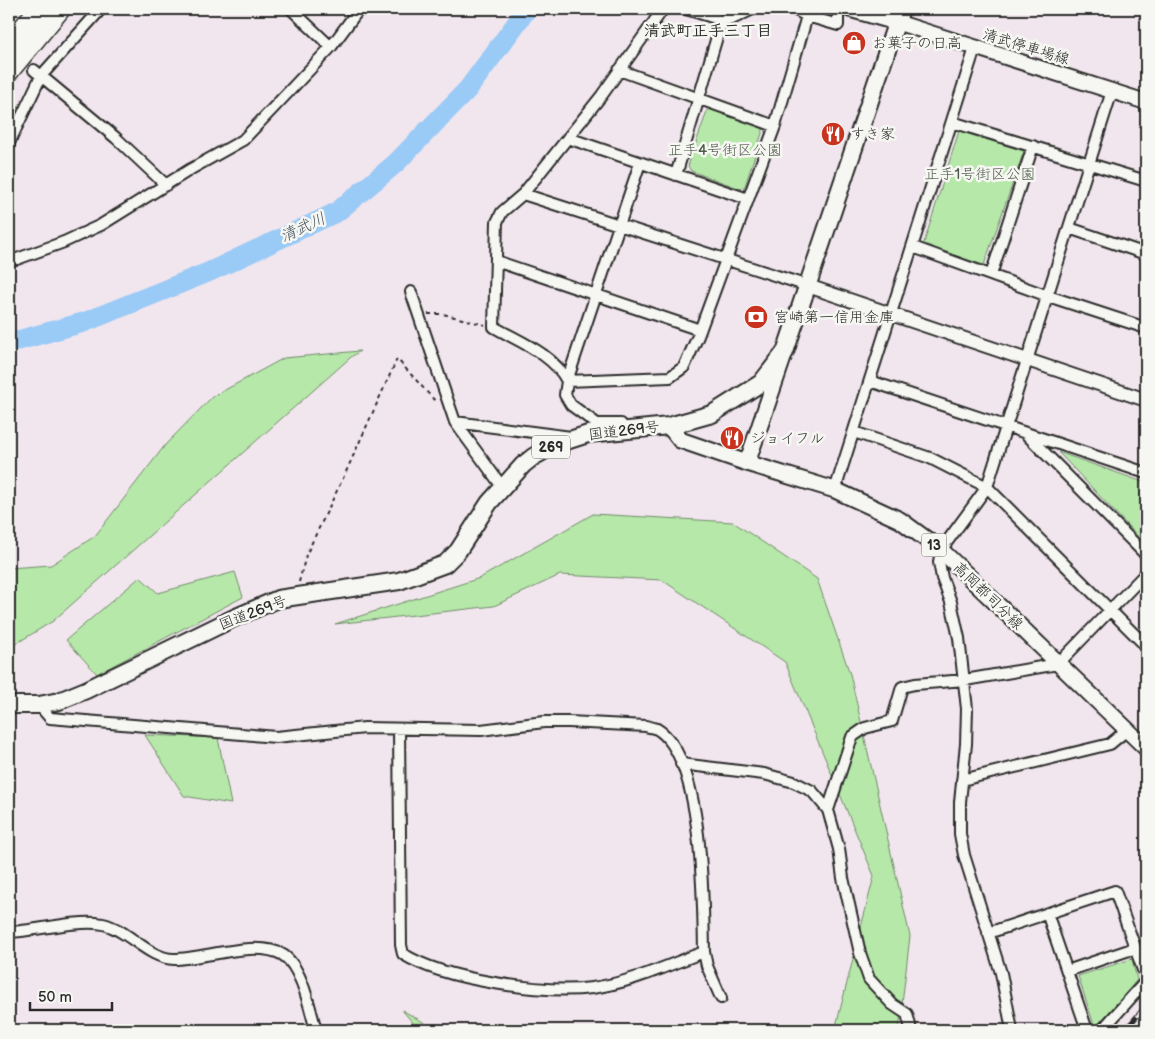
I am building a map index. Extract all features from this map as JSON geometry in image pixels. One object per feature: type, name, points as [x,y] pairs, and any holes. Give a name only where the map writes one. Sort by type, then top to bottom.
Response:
[{"type":"highway","points":[[9,44],[38,9]]},
{"type":"highway","points":[[9,72],[61,9]]},
{"type":"highway","name":"国道269号","points":[[9,705],[39,705],[59,701],[278,599],[399,581],[445,564],[458,551],[489,503],[523,465],[533,457],[554,445],[588,434],[669,426],[712,414],[761,383],[785,352],[899,15]]},
{"type":"main road","points":[[850,9],[899,15]]},
{"type":"main road","name":"清武停車場線","points":[[899,15],[975,48],[1146,102]]},
{"type":"main road","points":[[747,463],[785,352]]},
{"type":"main road","name":"高岡都司分線","points":[[669,426],[680,440],[835,490],[900,520],[941,550],[1146,748]]},
{"type":"street","points":[[9,143],[37,73],[101,9]]},
{"type":"street","points":[[291,9],[331,47]]},
{"type":"street","points":[[9,259],[18,258],[84,234],[242,140],[331,47],[359,9]]},
{"type":"street","points":[[567,381],[562,371],[547,357],[494,327],[498,222],[502,212],[523,194],[568,138],[663,9]]},
{"type":"street","points":[[686,9],[722,20],[753,9]]},
{"type":"street","points":[[794,9],[807,16],[838,25],[838,9]]},
{"type":"street","points":[[567,381],[670,377],[684,366],[700,330],[775,126],[807,16]]},
{"type":"street","points":[[676,175],[722,20]]},
{"type":"street","points":[[835,490],[975,48]]},
{"type":"street","points":[[619,70],[775,126]]},
{"type":"street","points":[[37,73],[116,138],[166,184]]},
{"type":"street","points":[[1012,1030],[1001,973],[964,855],[960,834],[960,802],[967,709],[959,638],[939,562],[941,550],[987,487],[1112,91]]},
{"type":"street","points":[[952,122],[1146,181]]},
{"type":"street","points":[[568,138],[748,199]]},
{"type":"street","points":[[991,275],[1032,146]]},
{"type":"street","points":[[640,162],[567,381],[565,395],[571,405],[597,424],[669,426]]},
{"type":"street","points":[[523,194],[808,286],[1146,400]]},
{"type":"street","points":[[1069,228],[1146,254]]},
{"type":"street","points":[[913,248],[1048,296],[1146,328]]},
{"type":"street","points":[[496,261],[700,330]]},
{"type":"street","points":[[411,292],[455,422],[503,488]]},
{"type":"street","points":[[870,381],[1146,473]]},
{"type":"street","points":[[455,422],[576,438]]},
{"type":"street","points":[[854,432],[930,458],[987,487],[1146,646]]},
{"type":"street","points":[[1025,432],[1146,555]]},
{"type":"street","points":[[828,810],[852,737],[865,728],[892,720],[902,687],[915,684],[964,680],[1058,664],[1146,573]]},
{"type":"street","points":[[39,705],[50,718],[276,737],[365,728],[481,730],[524,724],[569,722],[646,726],[656,729],[667,739],[681,764],[694,807],[700,854],[704,952],[707,966],[721,998]]},
{"type":"street","points":[[399,729],[401,945],[403,954],[416,962],[450,974],[497,983],[551,989],[574,989],[594,988],[634,978],[704,952]]},
{"type":"street","points":[[962,780],[1110,744],[1127,730]]},
{"type":"street","points":[[681,764],[764,774],[794,782],[812,791],[828,810],[839,849],[843,878],[860,952],[869,979],[892,1004],[906,1014],[910,1030]]},
{"type":"street","points":[[988,933],[1115,891],[1143,970]]},
{"type":"street","points":[[1047,913],[1087,1030]]},
{"type":"street","points":[[9,932],[83,923],[105,925],[120,931],[152,952],[172,959],[228,951],[253,950],[282,954],[295,969],[302,984],[316,1030]]},
{"type":"street","points":[[1067,971],[1135,948]]},
{"type":"street","points":[[1102,1030],[1146,980]]},
{"type":"path","points":[[418,314],[443,314],[494,327]]},
{"type":"path","points":[[296,597],[306,555],[397,358],[455,422]]},
{"type":"green space","name":"正手4号街区公園","points":[[711,109],[764,127],[745,186],[741,189],[691,171],[688,166],[707,111]]},
{"type":"green space","name":"正手1号街区公園","points":[[959,131],[1024,151],[984,265],[923,246]]},
{"type":"green space","points":[[360,351],[53,621],[9,648],[9,568],[51,565],[95,536],[166,444],[212,397],[284,358]]},
{"type":"green space","points":[[1058,452],[1146,483],[1146,545]]},
{"type":"green space","points":[[593,514],[733,522],[817,579],[850,674],[910,936],[899,1030],[835,1030],[874,876],[785,662],[662,580],[560,575],[494,606],[335,624],[480,578]]},
{"type":"green space","points":[[235,572],[243,597],[97,674],[66,640],[140,577],[158,593]]},
{"type":"green space","points":[[145,735],[218,738],[231,804],[184,796]]},
{"type":"green space","points":[[1132,959],[1137,980],[1095,1028],[1078,976]]},
{"type":"green space","points":[[402,1010],[437,1030],[419,1030]]},
{"type":"waterway","name":"清武川","points":[[9,343],[85,322],[209,272],[337,212],[395,164],[468,89],[527,9]]},
{"type":"railway","points":[[1125,1030],[1146,1006]]},
{"type":"place","name":"お菓子の日高","points":[[854,43]]},
{"type":"place","name":"すき家","points":[[833,134]]},
{"type":"place","name":"宮崎第一信用金庫","points":[[756,317]]},
{"type":"place","name":"ジョイフル","points":[[732,438]]},
{"type":"district","name":"清武町正手三丁目","points":[[708,31]]}]
